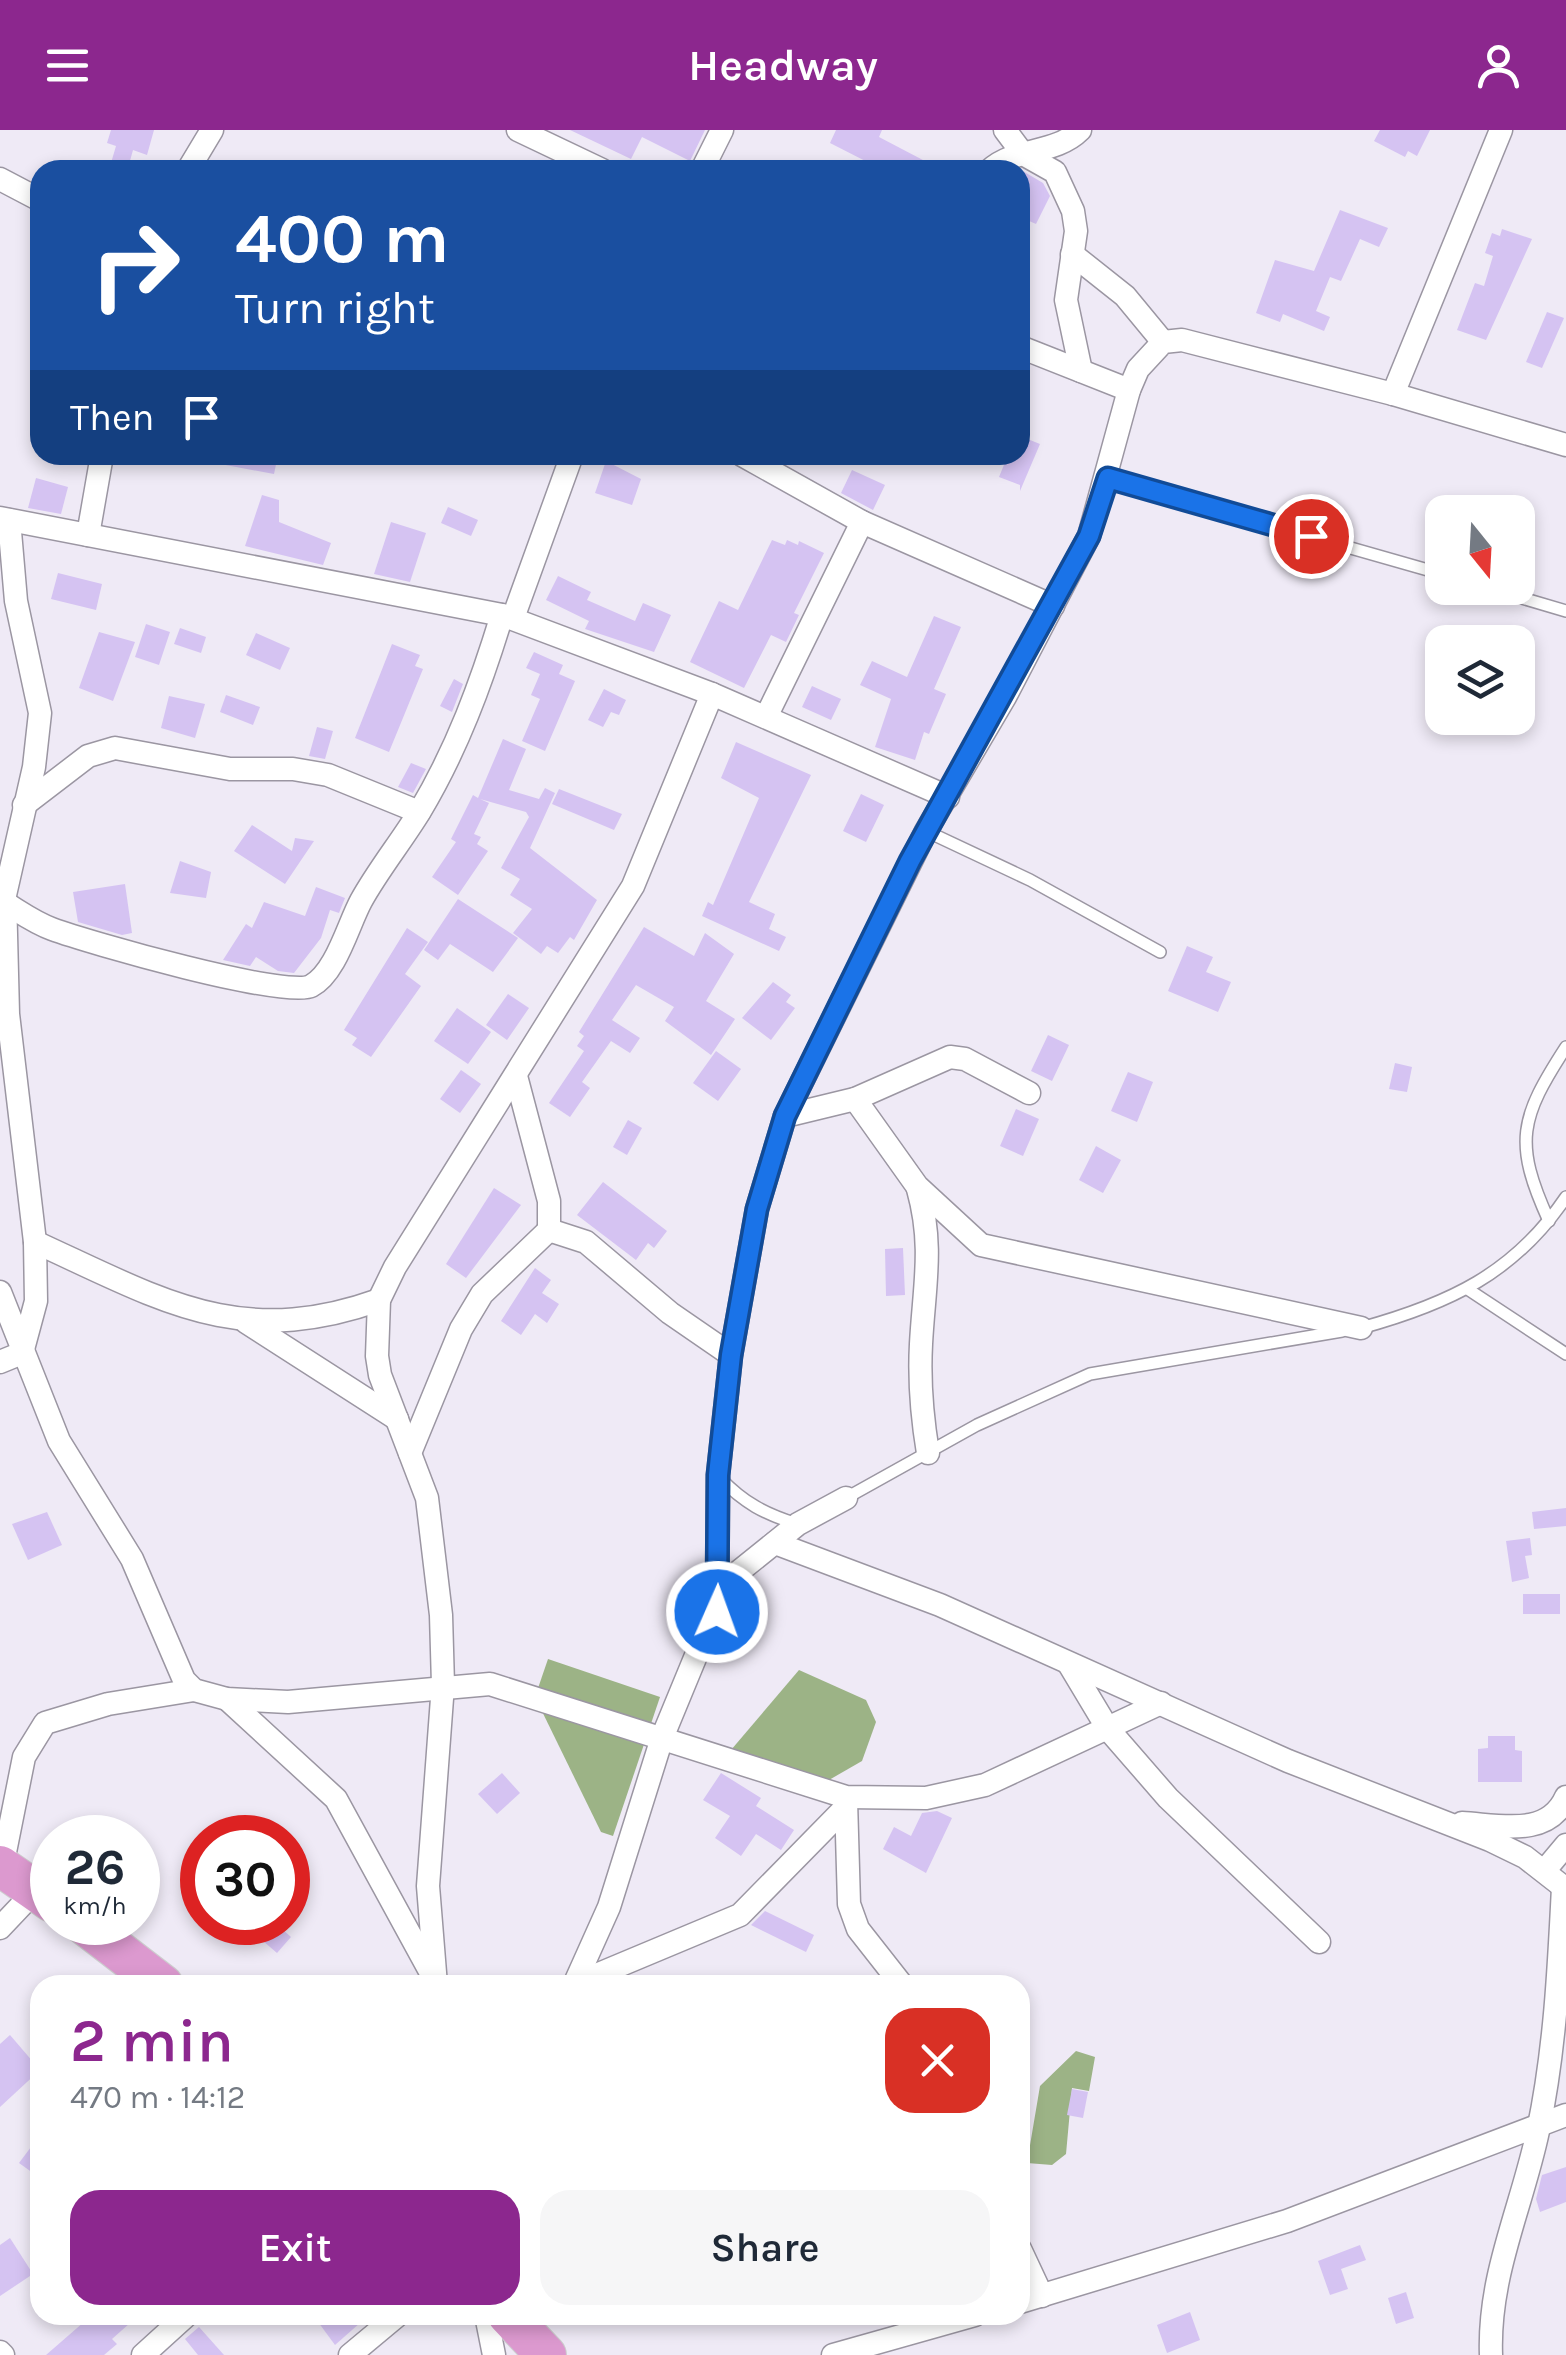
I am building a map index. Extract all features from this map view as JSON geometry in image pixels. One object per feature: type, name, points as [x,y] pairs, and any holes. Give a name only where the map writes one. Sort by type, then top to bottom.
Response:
[{"type":"highway","points":[[1,1866],[30,1886]]},
{"type":"highway","points":[[111,1945],[150,1975]]},
{"type":"highway","points":[[518,2325],[546,2355]]},
{"type":"street","points":[[194,160],[212,130]]},
{"type":"street","points":[[707,160],[722,130]]},
{"type":"street","points":[[1005,130],[1023,154],[1056,172],[1065,187],[1076,231],[1066,300],[1081,371]]},
{"type":"street","points":[[1011,160],[1063,144],[1080,130]]},
{"type":"street","points":[[1392,394],[1501,130]]},
{"type":"street","points":[[525,131],[582,160]]},
{"type":"street","points":[[0,179],[30,195]]},
{"type":"street","points":[[1072,254],[1126,296],[1163,342]]},
{"type":"street","points":[[717,1612],[718,1475],[731,1355],[757,1209],[785,1116],[926,831],[1054,606],[1089,536],[1138,370],[1163,342],[1182,340],[1392,394],[1566,445]]},
{"type":"street","points":[[1030,351],[1129,390]]},
{"type":"street","points":[[88,535],[100,465]]},
{"type":"street","points":[[5,903],[46,927],[95,943],[254,982],[306,988],[326,970],[362,899],[419,812],[478,696],[568,465]]},
{"type":"street","points":[[760,465],[862,522],[1054,606]]},
{"type":"street","points":[[11,1357],[36,1301],[35,1242],[8,1014],[5,903],[38,744],[40,713],[16,601],[5,519],[508,617],[712,694],[948,797]]},
{"type":"street","points":[[766,718],[862,522]]},
{"type":"street","points":[[434,1975],[428,1886],[443,1685],[441,1614],[427,1498],[380,1375],[379,1300],[395,1267],[633,886],[712,694]]},
{"type":"street","points":[[0,811],[24,802],[88,756],[115,748],[230,768],[294,768],[328,775],[419,812]]},
{"type":"street","points":[[785,1116],[854,1099],[950,1057],[964,1059],[1029,1092]]},
{"type":"street","points":[[410,1453],[460,1330],[482,1294],[548,1230],[548,1201],[516,1076]]},
{"type":"street","points":[[854,1099],[917,1186],[981,1244],[1361,1328]]},
{"type":"street","points":[[917,1186],[929,1227],[920,1386],[928,1453]]},
{"type":"street","points":[[548,1230],[586,1242],[670,1313],[731,1355]]},
{"type":"street","points":[[35,1242],[194,1310],[243,1320],[288,1322],[330,1318],[379,1300]]},
{"type":"street","points":[[0,1292],[11,1357],[58,1441],[132,1558],[184,1680],[194,1690]]},
{"type":"street","points":[[243,1320],[397,1419]]},
{"type":"street","points":[[579,1975],[610,1907],[662,1738],[737,1574],[798,1524],[846,1498]]},
{"type":"street","points":[[775,1543],[940,1605],[1288,1761],[1444,1822],[1545,1870],[1564,1888],[1557,2003],[1539,2126],[1494,2292],[1491,2355]]},
{"type":"street","points":[[1069,1664],[1108,1729],[1168,1798],[1319,1942]]},
{"type":"street","points":[[1,1866],[24,1757],[45,1723],[108,1704],[194,1690],[227,1699],[288,1702],[443,1685],[490,1684],[521,1691],[846,1802],[926,1798],[985,1785],[1161,1703]]},
{"type":"street","points":[[227,1699],[336,1799],[431,1975]]},
{"type":"street","points":[[1444,1822],[1528,1826],[1560,1812],[1566,1796]]},
{"type":"street","points":[[599,1975],[740,1915],[846,1802]]},
{"type":"street","points":[[846,1802],[849,1904],[858,1929],[894,1975]]},
{"type":"street","points":[[1545,1870],[1566,1845]]},
{"type":"street","points":[[0,1928],[30,1906]]},
{"type":"street","points":[[1031,2299],[1287,2221],[1566,2115]]},
{"type":"street","points":[[143,2355],[176,2325]]},
{"type":"street","points":[[353,2354],[386,2325]]},
{"type":"street","points":[[488,2325],[494,2355]]},
{"type":"street","points":[[833,2355],[940,2325]]},
{"type":"lane","points":[[1108,478],[1425,569]]},
{"type":"lane","points":[[1535,602],[1566,611]]},
{"type":"lane","points":[[926,831],[1030,880],[1160,952]]},
{"type":"lane","points":[[1550,1221],[1528,1165],[1527,1116],[1566,1047]]},
{"type":"lane","points":[[846,1498],[1028,1399],[1090,1374],[1153,1359],[1361,1328],[1469,1290],[1550,1221],[1566,1197]]},
{"type":"lane","points":[[1469,1290],[1566,1354]]},
{"type":"lane","points":[[718,1475],[740,1499],[763,1513],[798,1524]]},
{"type":"green space","points":[[548,1659],[660,1697],[613,1836],[601,1832],[535,1697]]},
{"type":"green space","points":[[799,1670],[866,1700],[876,1722],[862,1761],[822,1784],[731,1750]]},
{"type":"green space","points":[[1076,2051],[1095,2057],[1089,2091],[1072,2088],[1066,2154],[1052,2165],[1030,2163],[1040,2086]]},
{"type":"building","points":[[111,130],[154,130],[147,155],[133,150],[130,160],[112,160],[116,146],[107,143]]},
{"type":"building","points":[[570,130],[705,130],[690,160],[642,137],[631,159]]},
{"type":"building","points":[[836,130],[882,130],[879,137],[923,160],[863,160],[830,143]]},
{"type":"building","points":[[1380,130],[1430,130],[1417,156],[1408,151],[1405,157],[1374,141]]},
{"type":"building","points":[[1030,175],[1043,183],[1050,196],[1036,224],[1030,221]]},
{"type":"building","points":[[1340,210],[1388,228],[1379,247],[1360,239],[1341,281],[1330,277],[1316,311],[1330,317],[1324,331],[1283,314],[1280,322],[1256,313],[1275,260],[1314,271]]},
{"type":"building","points":[[1502,229],[1532,239],[1486,340],[1457,330],[1475,283],[1484,286],[1493,256],[1485,253],[1492,233],[1500,236]]},
{"type":"building","points":[[1547,312],[1564,318],[1542,368],[1526,362]]},
{"type":"building","points":[[1030,440],[1040,444],[1020,491],[1020,485],[999,477],[1004,465],[1030,465]]},
{"type":"building","points":[[226,465],[276,465],[274,474]]},
{"type":"building","points":[[605,465],[614,465],[641,479],[632,505],[595,493]]},
{"type":"building","points":[[852,470],[885,485],[873,510],[841,493]]},
{"type":"building","points":[[36,478],[68,487],[61,514],[28,508]]},
{"type":"building","points":[[262,495],[279,500],[279,522],[331,543],[323,565],[245,546]]},
{"type":"building","points":[[448,507],[478,520],[471,536],[441,523]]},
{"type":"building","points":[[391,522],[426,533],[410,582],[374,574]]},
{"type":"building","points":[[772,540],[785,545],[787,540],[798,545],[799,541],[824,553],[794,613],[799,615],[786,642],[771,635],[744,688],[690,662],[719,601],[738,610]]},
{"type":"building","points":[[58,573],[102,584],[96,610],[51,599]]},
{"type":"building","points":[[558,576],[591,592],[587,600],[635,621],[643,603],[671,615],[654,652],[585,629],[589,621],[546,600]]},
{"type":"building","points":[[934,616],[961,627],[934,689],[946,694],[929,734],[924,732],[915,760],[875,747],[891,699],[860,685],[872,661],[907,677]]},
{"type":"building","points":[[146,624],[170,632],[159,665],[135,657]]},
{"type":"building","points":[[180,628],[206,637],[201,653],[174,644]]},
{"type":"building","points":[[99,632],[135,642],[113,701],[79,688]]},
{"type":"building","points":[[256,633],[290,648],[280,670],[246,655]]},
{"type":"building","points":[[392,644],[420,655],[415,666],[423,669],[389,752],[355,738]]},
{"type":"building","points":[[534,652],[563,665],[559,674],[575,681],[545,751],[522,741],[540,699],[531,695],[540,674],[526,668]]},
{"type":"building","points":[[454,679],[463,684],[452,712],[440,706]]},
{"type":"building","points":[[812,686],[841,699],[831,720],[802,707]]},
{"type":"building","points":[[604,689],[626,700],[619,715],[611,712],[603,727],[588,720]]},
{"type":"building","points":[[226,695],[260,707],[253,725],[220,712]]},
{"type":"building","points":[[169,696],[205,704],[195,738],[161,728]]},
{"type":"building","points":[[317,727],[333,731],[325,759],[309,756]]},
{"type":"building","points":[[503,739],[526,749],[509,790],[539,799],[545,788],[555,793],[530,848],[597,900],[574,940],[570,937],[558,953],[547,946],[541,954],[513,933],[532,909],[510,895],[520,879],[501,868],[529,817],[526,812],[480,799],[489,803],[474,834],[481,837],[477,844],[488,851],[458,895],[432,877],[456,842],[451,839],[473,795],[478,798]]},
{"type":"building","points":[[736,742],[811,775],[749,902],[775,914],[769,929],[786,937],[779,951],[702,916],[708,902],[713,905],[759,798],[721,778]]},
{"type":"building","points":[[411,763],[426,769],[413,793],[398,787]]},
{"type":"building","points":[[559,789],[622,814],[614,830],[552,804]]},
{"type":"building","points":[[861,794],[884,805],[866,842],[843,831]]},
{"type":"building","points":[[252,825],[292,851],[295,838],[314,841],[285,884],[234,851]]},
{"type":"building","points":[[180,861],[211,872],[206,898],[170,893]]},
{"type":"building","points":[[125,884],[132,933],[122,935],[78,922],[73,892]]},
{"type":"building","points":[[316,887],[345,898],[339,913],[330,910],[321,938],[294,973],[278,971],[256,957],[250,966],[223,960],[246,924],[252,928],[264,902],[305,916]]},
{"type":"building","points":[[458,899],[518,938],[493,972],[450,944],[438,960],[424,950]]},
{"type":"building","points":[[644,927],[694,956],[705,933],[734,954],[706,1001],[735,1019],[711,1055],[665,1021],[674,1007],[636,985],[612,1020],[640,1038],[630,1053],[611,1041],[582,1082],[590,1088],[570,1117],[549,1103],[584,1051],[577,1046],[584,1036],[579,1032]]},
{"type":"building","points":[[407,928],[428,942],[405,974],[421,986],[371,1057],[352,1045],[357,1038],[344,1030]]},
{"type":"building","points":[[1187,946],[1213,957],[1206,972],[1231,982],[1218,1012],[1168,991]]},
{"type":"building","points":[[773,982],[791,995],[786,1002],[795,1008],[771,1040],[742,1018]]},
{"type":"building","points":[[508,994],[529,1008],[507,1040],[486,1025]]},
{"type":"building","points":[[457,1008],[491,1032],[468,1064],[434,1041]]},
{"type":"building","points":[[1048,1035],[1069,1045],[1052,1081],[1031,1071]]},
{"type":"building","points":[[716,1051],[741,1069],[718,1101],[693,1083]]},
{"type":"building","points":[[1395,1063],[1412,1067],[1407,1092],[1389,1089]]},
{"type":"building","points":[[461,1070],[481,1084],[460,1113],[440,1099]]},
{"type":"building","points":[[1128,1072],[1153,1082],[1137,1122],[1111,1111]]},
{"type":"building","points":[[1016,1109],[1039,1119],[1023,1156],[1000,1146]]},
{"type":"building","points":[[628,1120],[642,1128],[627,1155],[613,1147]]},
{"type":"building","points":[[1096,1146],[1121,1160],[1103,1193],[1079,1180]]},
{"type":"building","points":[[603,1182],[667,1231],[654,1248],[648,1243],[636,1260],[577,1215]]},
{"type":"building","points":[[494,1188],[521,1205],[466,1278],[446,1264]]},
{"type":"building","points":[[903,1248],[905,1295],[886,1296],[885,1249]]},
{"type":"building","points":[[535,1268],[551,1280],[542,1293],[559,1304],[547,1323],[535,1314],[521,1335],[501,1321]]},
{"type":"building","points":[[1566,1508],[1566,1526],[1534,1529],[1532,1512]]},
{"type":"building","points":[[47,1512],[62,1545],[28,1560],[12,1524]]},
{"type":"building","points":[[1530,1538],[1532,1555],[1525,1556],[1529,1578],[1512,1582],[1506,1541]]},
{"type":"building","points":[[1523,1594],[1560,1594],[1560,1614],[1523,1614]]},
{"type":"building","points":[[1488,1736],[1515,1736],[1515,1750],[1522,1751],[1522,1782],[1478,1782],[1478,1749],[1488,1748]]},
{"type":"building","points":[[502,1773],[520,1793],[497,1814],[478,1794]]},
{"type":"building","points":[[721,1773],[761,1798],[756,1806],[794,1830],[781,1850],[756,1834],[741,1856],[715,1838],[730,1816],[703,1800]]},
{"type":"building","points":[[937,1811],[952,1818],[926,1873],[883,1849],[894,1827],[911,1836],[922,1813]]},
{"type":"building","points":[[765,1911],[814,1935],[806,1952],[751,1925]]},
{"type":"building","points":[[268,1945],[284,1945],[277,1953]]},
{"type":"building","points":[[10,2035],[30,2058],[30,2079],[0,2107],[0,2044]]},
{"type":"building","points":[[1072,2089],[1088,2092],[1083,2118],[1067,2115]]},
{"type":"building","points":[[30,2148],[30,2171],[19,2163]]},
{"type":"building","points":[[1566,2167],[1566,2202],[1540,2212],[1536,2199],[1542,2175]]},
{"type":"building","points":[[10,2238],[30,2269],[30,2276],[0,2296],[0,2245]]},
{"type":"building","points":[[1360,2245],[1366,2260],[1341,2269],[1348,2289],[1330,2295],[1318,2261]]},
{"type":"building","points":[[1406,2292],[1414,2318],[1396,2324],[1388,2298]]},
{"type":"building","points":[[1190,2312],[1200,2340],[1167,2353],[1157,2325]]},
{"type":"building","points":[[80,2325],[128,2325],[112,2339],[117,2344],[104,2355],[46,2355]]},
{"type":"building","points":[[320,2325],[358,2325],[335,2345]]},
{"type":"building","points":[[199,2327],[224,2355],[198,2355],[185,2339]]},
{"type":"route","points":[[717,1612],[718,1475],[731,1355],[757,1209],[785,1116],[910,861],[1054,606],[1089,536],[1108,478],[1311,536]]}]
